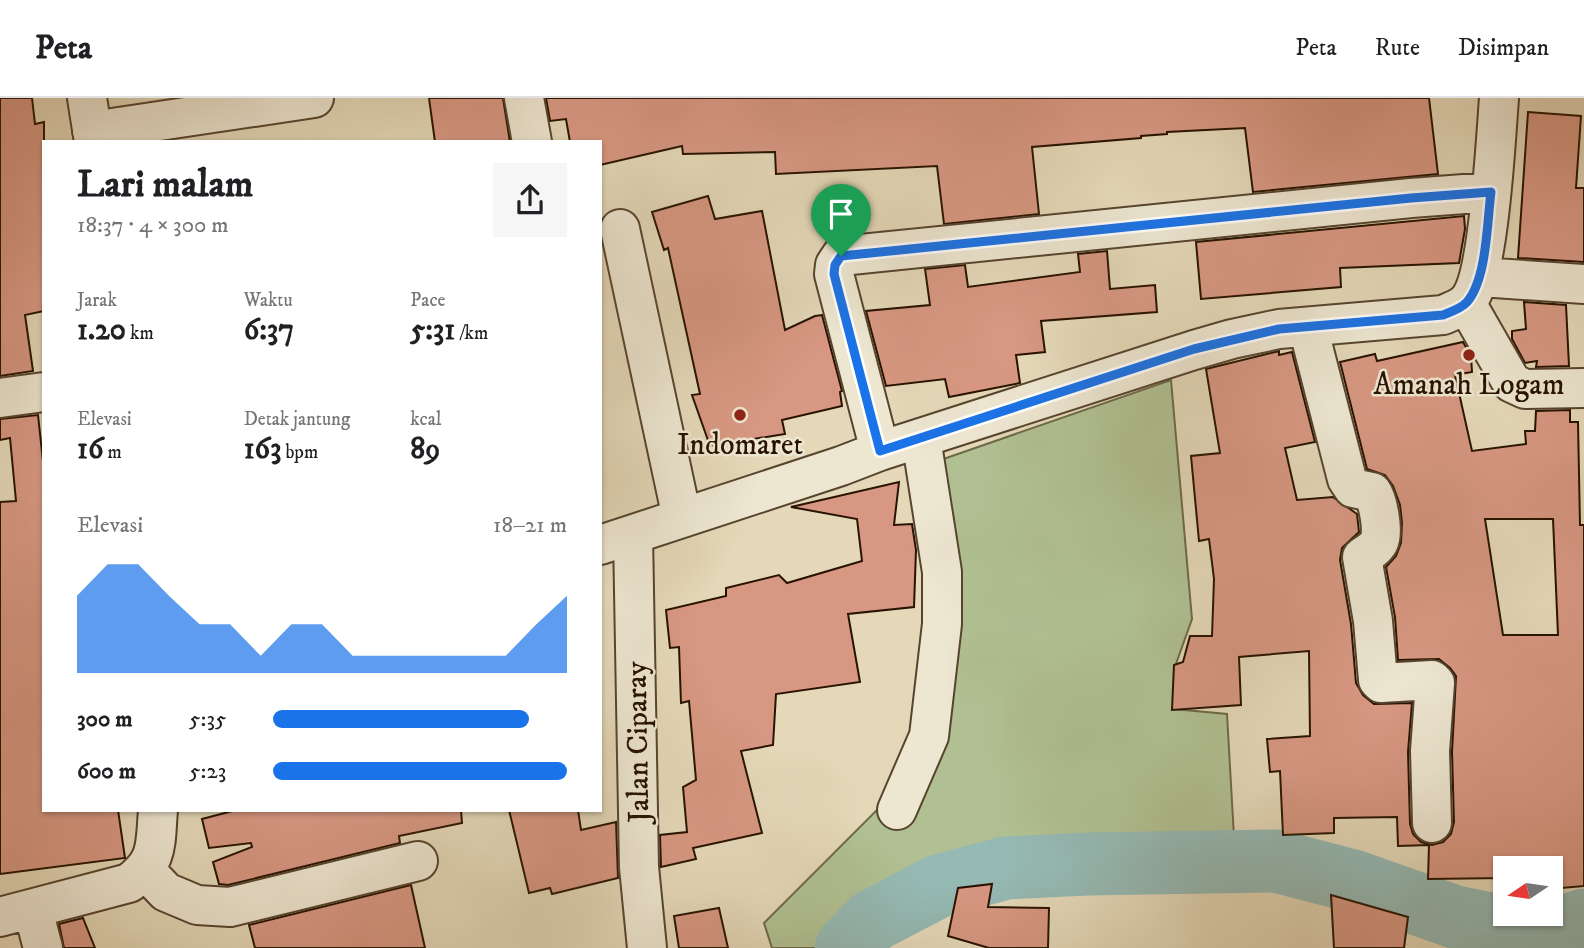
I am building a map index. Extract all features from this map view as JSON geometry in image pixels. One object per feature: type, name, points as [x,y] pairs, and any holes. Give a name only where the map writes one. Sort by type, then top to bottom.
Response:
[{"type":"street","points":[[91,124],[314,98]]},
{"type":"street","points":[[524,98],[532,140]]},
{"type":"street","points":[[1499,98],[1491,192],[1473,290],[1512,383],[1525,389],[1584,387]]},
{"type":"street","points":[[880,451],[834,274],[835,265],[841,256],[1491,192]]},
{"type":"street","points":[[620,229],[682,519]]},
{"type":"street","points":[[617,540],[1194,349],[1279,329],[1443,315],[1473,290],[1584,284]]},
{"type":"street","points":[[1308,327],[1347,479],[1353,488],[1372,492],[1377,499],[1381,536],[1379,544],[1362,557],[1373,621],[1378,680],[1381,683],[1432,680],[1435,683],[1430,751],[1432,823]]},
{"type":"street","points":[[0,398],[42,392]]},
{"type":"street","points":[[897,810],[929,736],[942,624],[942,572],[922,438]]},
{"type":"street","name":"Jalan Ciparay","points":[[617,540],[639,867],[648,948]]},
{"type":"street","points":[[43,948],[16,914],[129,883],[146,870],[153,857],[158,812]]},
{"type":"street","points":[[146,870],[166,892],[197,905],[230,907],[418,861]]},
{"type":"green space","points":[[1171,380],[1192,619],[1176,664],[1174,709],[1227,714],[1234,837],[1072,857],[943,864],[849,927],[823,948],[772,948],[764,923],[882,805],[933,700],[929,464]]},
{"type":"building","points":[[0,98],[32,98],[35,124],[44,122],[42,311],[25,315],[33,371],[0,376]]},
{"type":"building","points":[[429,98],[503,98],[510,140],[435,140]]},
{"type":"building","points":[[546,98],[1429,98],[1438,174],[1253,192],[1245,128],[1167,132],[1141,138],[1032,147],[1039,214],[944,224],[937,166],[776,174],[775,152],[683,154],[682,146],[602,165],[602,140],[570,140],[566,119],[550,121]]},
{"type":"building","points":[[1528,112],[1581,116],[1576,188],[1584,188],[1584,262],[1518,258]]},
{"type":"building","points":[[708,196],[715,219],[762,211],[785,330],[822,315],[842,391],[842,406],[782,420],[785,434],[710,446],[692,395],[700,394],[668,248],[664,250],[652,212]]},
{"type":"building","points":[[1464,216],[1465,229],[1459,263],[1340,268],[1341,287],[1201,299],[1196,242]]},
{"type":"building","points":[[1107,251],[1110,289],[1155,285],[1157,312],[1041,321],[1045,352],[1016,355],[1020,383],[949,397],[945,379],[886,386],[866,311],[930,305],[925,269],[965,265],[968,287],[1080,272],[1078,254]]},
{"type":"building","points":[[1524,302],[1566,305],[1569,366],[1536,367],[1537,361],[1525,363],[1512,339],[1512,331],[1526,329]]},
{"type":"building","points":[[1463,342],[1471,356],[1472,372],[1455,375],[1472,451],[1526,444],[1525,431],[1535,431],[1536,411],[1570,410],[1570,422],[1578,422],[1580,525],[1584,525],[1584,886],[1563,888],[1563,856],[1493,856],[1493,878],[1428,879],[1429,845],[1398,846],[1397,817],[1334,818],[1334,833],[1283,835],[1280,771],[1270,772],[1267,739],[1310,736],[1309,651],[1239,657],[1241,705],[1172,710],[1174,665],[1183,662],[1190,636],[1212,636],[1214,579],[1209,539],[1199,541],[1191,456],[1220,453],[1206,369],[1279,351],[1279,355],[1292,352],[1315,442],[1285,448],[1297,500],[1333,497],[1357,514],[1359,532],[1342,548],[1340,560],[1351,624],[1356,683],[1363,695],[1374,704],[1412,703],[1408,752],[1410,824],[1413,834],[1421,842],[1432,845],[1443,842],[1451,834],[1454,822],[1452,752],[1456,676],[1439,659],[1398,660],[1395,617],[1386,567],[1396,556],[1401,543],[1400,505],[1393,486],[1385,475],[1367,469],[1340,362],[1375,354],[1377,361]],"holes":[[[1485,519],[1553,519],[1558,635],[1503,635]]]},
{"type":"building","points":[[38,415],[42,452],[42,812],[118,812],[125,858],[0,874],[0,502],[16,501],[10,438],[0,440],[0,419]]},
{"type":"building","points":[[899,482],[894,525],[912,524],[916,550],[914,607],[848,614],[860,682],[776,694],[773,745],[741,751],[762,833],[693,848],[696,859],[661,867],[660,835],[687,832],[683,787],[696,780],[689,701],[681,703],[679,647],[670,648],[666,610],[726,596],[726,588],[779,575],[787,583],[862,561],[857,519],[791,507]]},
{"type":"building","points":[[228,812],[461,812],[462,823],[399,836],[400,843],[228,885],[219,884],[213,862],[252,847],[251,843],[209,848],[202,819]]},
{"type":"building","points":[[509,812],[578,812],[581,830],[616,822],[618,878],[552,894],[550,888],[529,893]]},
{"type":"building","points":[[992,884],[988,907],[1049,908],[1048,948],[989,948],[948,936],[958,888]]},
{"type":"building","points":[[411,885],[425,948],[255,948],[249,925]]},
{"type":"building","points":[[1331,895],[1408,917],[1404,948],[1334,948]]},
{"type":"building","points":[[719,908],[728,948],[679,948],[674,916]]},
{"type":"building","points":[[83,918],[95,948],[64,948],[59,924]]},
{"type":"waterway","points":[[846,948],[872,921],[939,886],[1006,868],[1087,864],[1276,861],[1353,881],[1455,917],[1541,934],[1584,920]]},
{"type":"place","name":"Amanah Logam","points":[[1469,355]]},
{"type":"place","name":"Indomaret","points":[[740,415]]},
{"type":"route","points":[[1491,192],[1480,277],[1466,303],[1455,310],[1443,315],[1279,329],[1194,349],[880,451],[834,274],[835,265],[841,256],[1491,192]]}]
